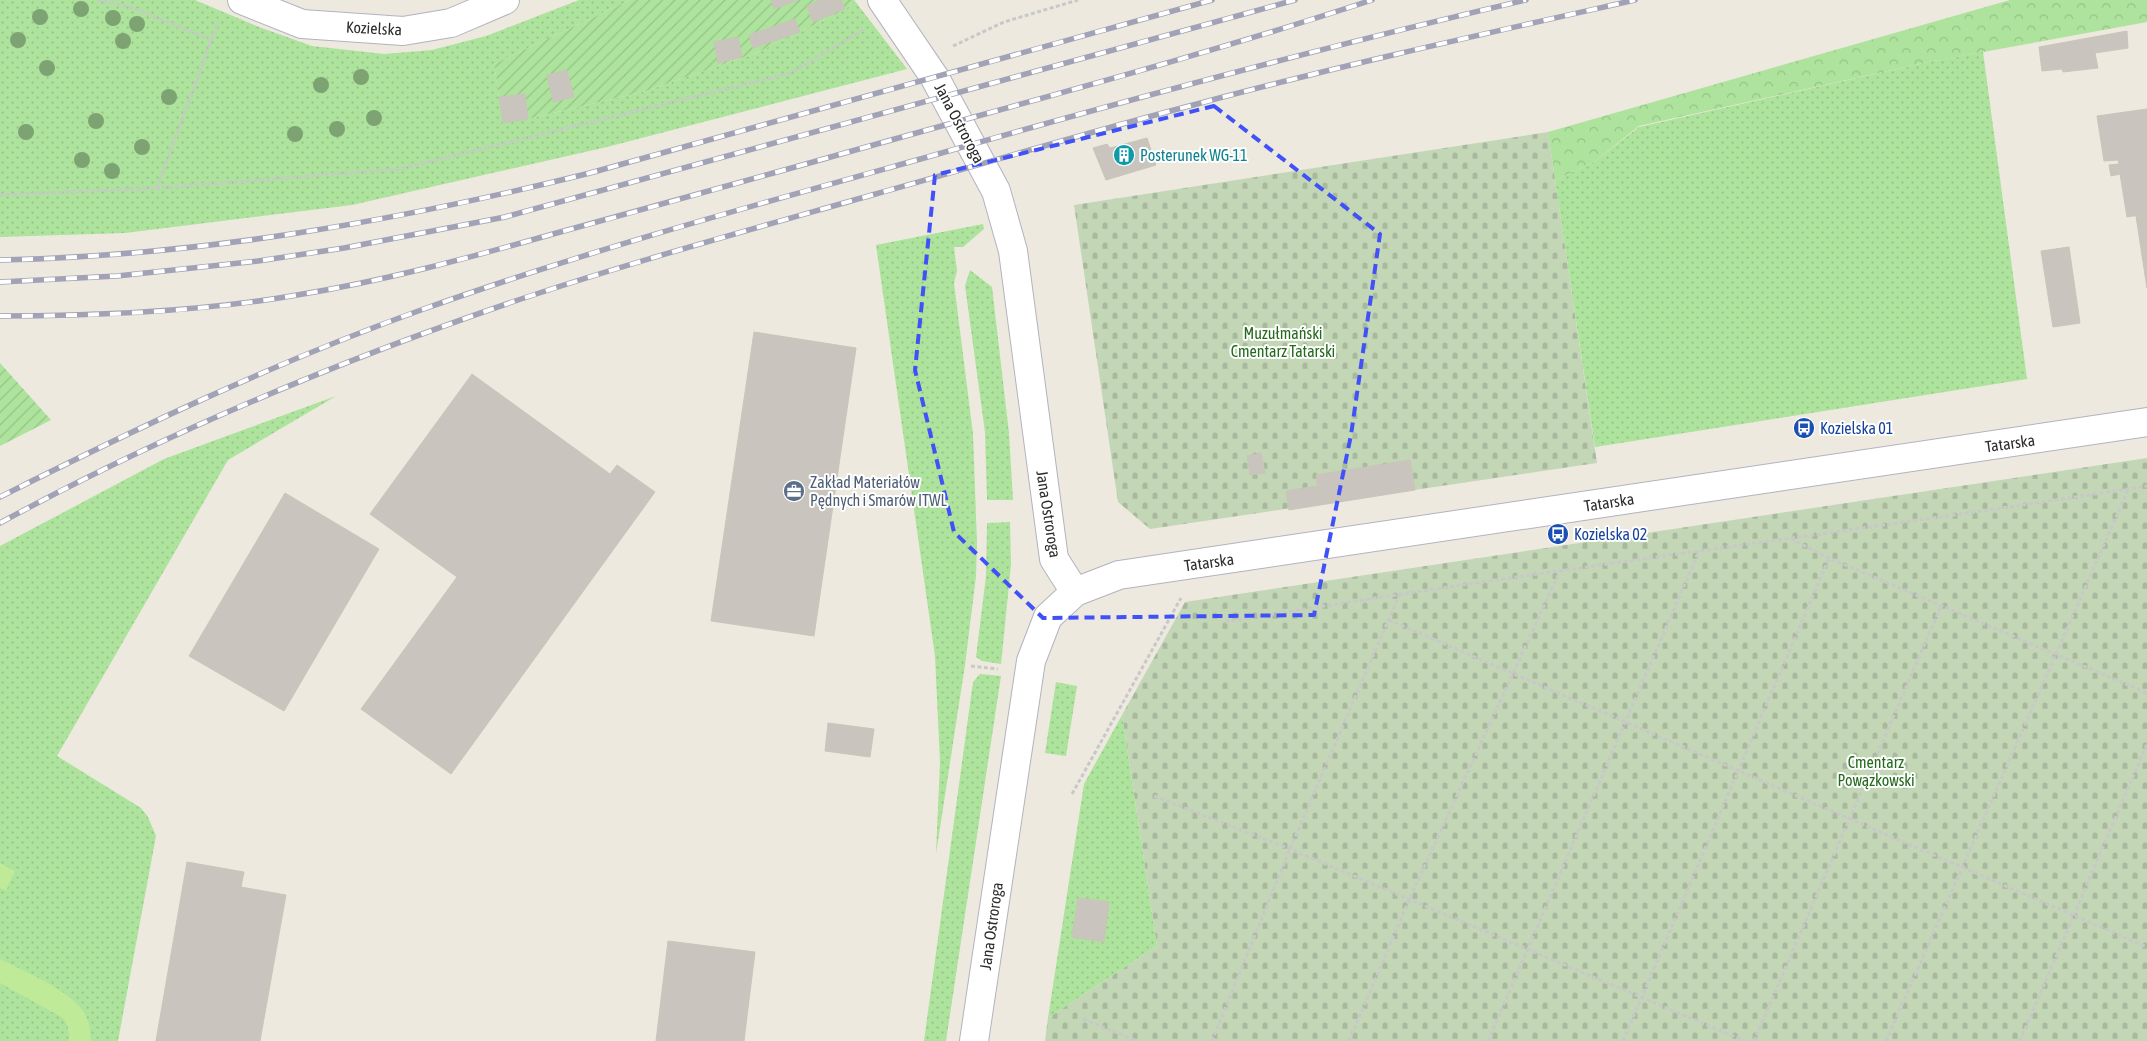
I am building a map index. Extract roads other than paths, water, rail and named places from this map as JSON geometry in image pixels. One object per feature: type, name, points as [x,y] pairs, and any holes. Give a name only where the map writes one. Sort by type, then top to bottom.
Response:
[{"type":"street","name":"Kozielska","points":[[242,0],[302,24],[403,31],[451,23],[505,0]]},
{"type":"street","name":"Jana Ostroroga","points":[[886,7],[936,78],[996,191],[1012,251],[1054,559],[1075,592],[1048,617],[1031,661],[974,1041]]},
{"type":"street","name":"Tatarska","points":[[1075,592],[1119,575],[2147,422]]},
{"type":"railway","points":[[0,260],[75,257],[224,243],[371,221],[445,206],[590,173],[1212,0]]},
{"type":"railway","points":[[0,282],[117,276],[258,261],[344,248],[505,217],[1295,0]]},
{"type":"railway","points":[[0,316],[111,314],[186,309],[260,301],[394,276],[489,252],[1093,84],[1233,44],[1372,0]]},
{"type":"railway","points":[[0,497],[155,421],[313,351],[483,288],[608,248],[734,211],[1148,95],[1374,36],[1526,0]]},
{"type":"railway","points":[[0,523],[127,458],[257,399],[457,321],[567,284],[741,232],[1156,115],[1361,63],[1635,0]]},
{"type":"place","name":"Posterunek WG-11","points":[[1124,155]]},
{"type":"place","name":"Kozielska 01","points":[[1804,428]]},
{"type":"place","name":"Zakład Materiałów Pędnych i Smarów ITWL","points":[[794,491]]},
{"type":"place","name":"Kozielska 02","points":[[1558,534]]},
{"type":"park label","name":"Muzułmański Cmentarz Tatarski","points":[[1283,342]]},
{"type":"park label","name":"Cmentarz Powązkowski","points":[[1876,771]]}]
